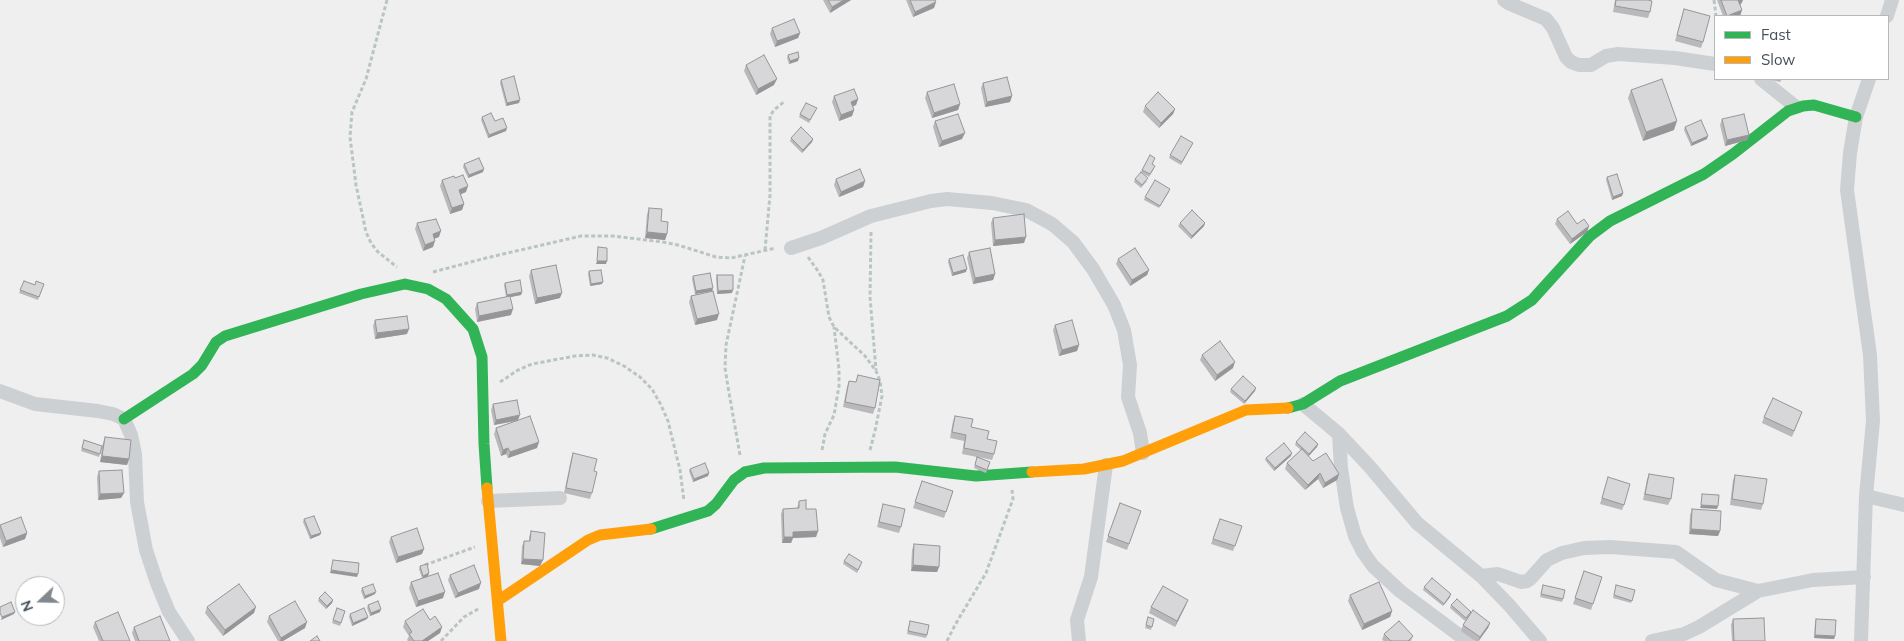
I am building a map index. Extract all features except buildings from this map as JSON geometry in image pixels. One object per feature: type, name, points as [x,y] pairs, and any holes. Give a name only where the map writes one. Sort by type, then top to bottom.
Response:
[{"type":"street","points":[[1504,0],[1546,19],[1554,28],[1566,57],[1571,62],[1580,65],[1591,66],[1606,56],[1618,54],[1675,58],[1714,64]]},
{"type":"street","points":[[1887,15],[1892,0]]},
{"type":"street","points":[[1762,80],[1796,107]]},
{"type":"street","points":[[1860,641],[1866,496],[1873,421],[1870,355],[1847,190],[1850,153],[1856,117],[1869,80]]},
{"type":"street","points":[[498,600],[588,540],[600,535],[643,530],[686,519],[708,511],[716,504],[734,480],[746,472],[764,468],[865,466],[895,467],[976,476],[1064,471],[1123,461],[1246,410],[1286,409],[1303,404],[1340,381],[1476,328],[1520,308],[1532,300],[1590,236],[1610,221],[1704,174],[1788,111],[1796,107],[1814,106],[1856,117]]},
{"type":"street","points":[[791,248],[821,238],[871,216],[931,201],[963,200],[992,202],[1026,210],[1052,224],[1073,242],[1094,268],[1114,305],[1124,330],[1129,349],[1130,365],[1128,398],[1140,433],[1143,453]]},
{"type":"street","points":[[124,419],[193,374],[202,365],[216,342],[225,336],[352,297],[405,284],[428,289],[446,300],[473,329],[482,357],[482,399],[488,500],[501,641]]},
{"type":"street","points":[[0,391],[35,404],[98,411],[113,414],[124,419],[131,435],[135,454],[137,502],[146,550],[156,583],[170,612],[188,641]]},
{"type":"street","points":[[1303,404],[1339,434],[1370,467],[1417,524],[1481,576],[1510,605],[1540,641]]},
{"type":"street","points":[[1339,434],[1347,508],[1355,536],[1363,552],[1373,566],[1400,591],[1467,641]]},
{"type":"street","points":[[1079,641],[1078,620],[1091,576],[1106,465]]},
{"type":"street","points":[[1866,496],[1904,505]]},
{"type":"street","points":[[488,500],[560,498]]},
{"type":"street","points":[[1481,576],[1498,574],[1521,582],[1530,579],[1547,560],[1562,553],[1584,548],[1610,547],[1676,552],[1710,577],[1721,582],[1758,591]]},
{"type":"street","points":[[1652,641],[1684,634],[1699,627],[1758,591],[1813,580],[1864,576]]},
{"type":"path","points":[[387,0],[366,79],[352,112],[350,137],[356,185],[366,232],[378,252],[401,270]]},
{"type":"path","points":[[1714,0],[1716,15]]},
{"type":"path","points":[[765,250],[770,195],[770,116],[785,100]]},
{"type":"path","points":[[871,216],[870,297],[876,371]]},
{"type":"path","points":[[430,273],[581,236],[612,236],[678,245],[716,257],[731,258],[782,247],[791,248],[807,257],[818,271],[825,290],[829,317],[834,327],[839,368],[838,386],[834,416],[823,441],[819,468]]},
{"type":"path","points":[[745,256],[726,345],[725,368],[741,459],[746,472]]},
{"type":"path","points":[[834,327],[865,356],[876,371],[880,381],[882,396],[865,466]]},
{"type":"path","points":[[482,399],[506,377],[518,370],[553,359],[593,355],[607,358],[624,366],[640,377],[652,389],[668,421],[680,470],[686,519]]},
{"type":"path","points":[[947,641],[954,625],[986,573],[1013,499],[1010,475]]},
{"type":"path","points":[[425,565],[492,541]]},
{"type":"path","points":[[441,641],[464,617],[498,600]]},
{"type":"traffic: fast","points":[[1288,408],[1303,404],[1340,381],[1507,316],[1532,300],[1590,236],[1610,221],[1704,174],[1788,111],[1814,105],[1856,117]]},
{"type":"traffic: fast","points":[[124,419],[193,374],[202,365],[216,342],[225,336],[361,294],[405,284],[428,289],[446,299],[473,329],[482,357],[487,488]]},
{"type":"traffic: fast","points":[[651,529],[708,511],[716,504],[734,480],[745,472],[764,468],[895,467],[976,476],[1032,472]]},
{"type":"traffic: slow","points":[[1032,472],[1084,469],[1123,461],[1246,410],[1288,408]]},
{"type":"traffic: slow","points":[[487,488],[501,641]]},
{"type":"traffic: slow","points":[[499,600],[588,540],[600,535],[651,529]]}]
